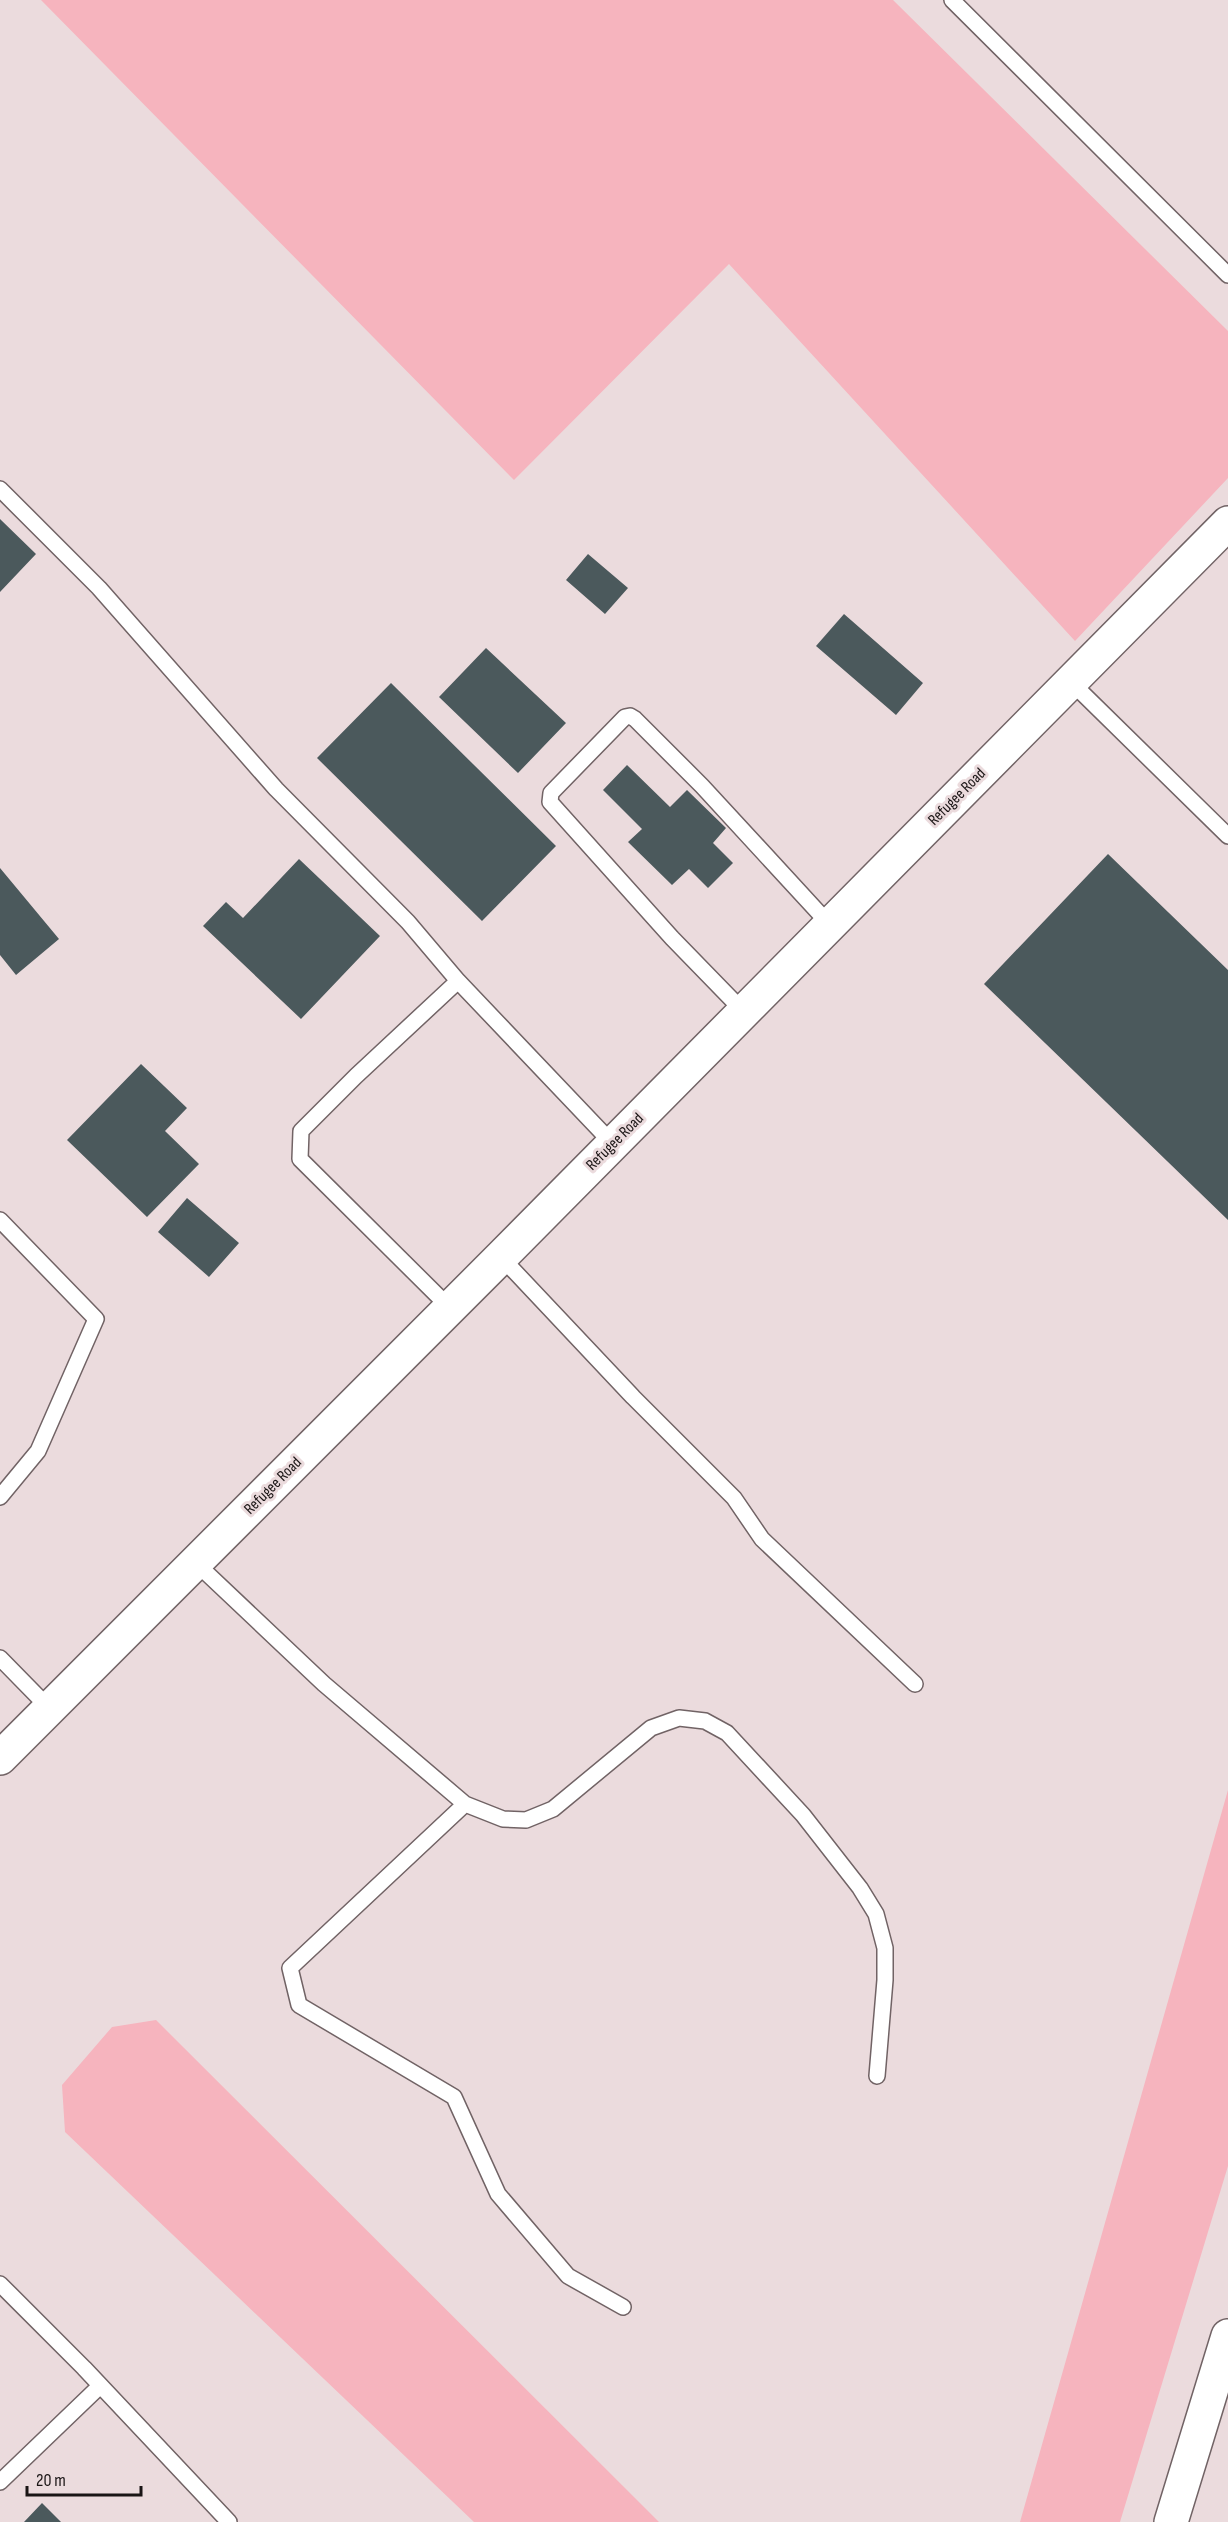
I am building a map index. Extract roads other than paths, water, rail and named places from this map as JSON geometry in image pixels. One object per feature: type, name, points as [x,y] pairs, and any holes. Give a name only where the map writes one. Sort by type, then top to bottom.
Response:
[{"type":"main road","name":"Refugee Road","points":[[0,1758],[501,1257],[1228,523]]},
{"type":"main road","points":[[1172,2522],[1228,2336]]},
{"type":"lane","points":[[952,0],[1228,275]]},
{"type":"lane","points":[[0,489],[99,588],[276,789],[408,922],[458,981],[613,1144]]},
{"type":"lane","points":[[1071,682],[1228,836]]},
{"type":"lane","points":[[744,1012],[672,938],[550,802],[551,793],[625,717],[635,718],[694,778],[830,925]]},
{"type":"lane","points":[[450,1308],[300,1159],[301,1131],[458,981]]},
{"type":"lane","points":[[0,1220],[96,1319],[39,1451],[0,1497]]},
{"type":"lane","points":[[501,1257],[633,1398],[734,1498],[762,1539],[915,1684]]},
{"type":"lane","points":[[196,1563],[324,1684],[465,1804],[503,1819],[526,1820],[553,1809],[651,1728],[679,1718],[705,1722],[728,1733],[803,1815],[860,1888],[876,1914],[885,1948],[885,1980],[877,2076]]},
{"type":"lane","points":[[0,1658],[50,1708]]},
{"type":"lane","points":[[465,1804],[290,1968],[299,2005],[454,2097],[498,2194],[568,2276],[623,2307]]},
{"type":"lane","points":[[0,2284],[229,2522]]},
{"type":"lane","points":[[0,2482],[100,2386]]}]
